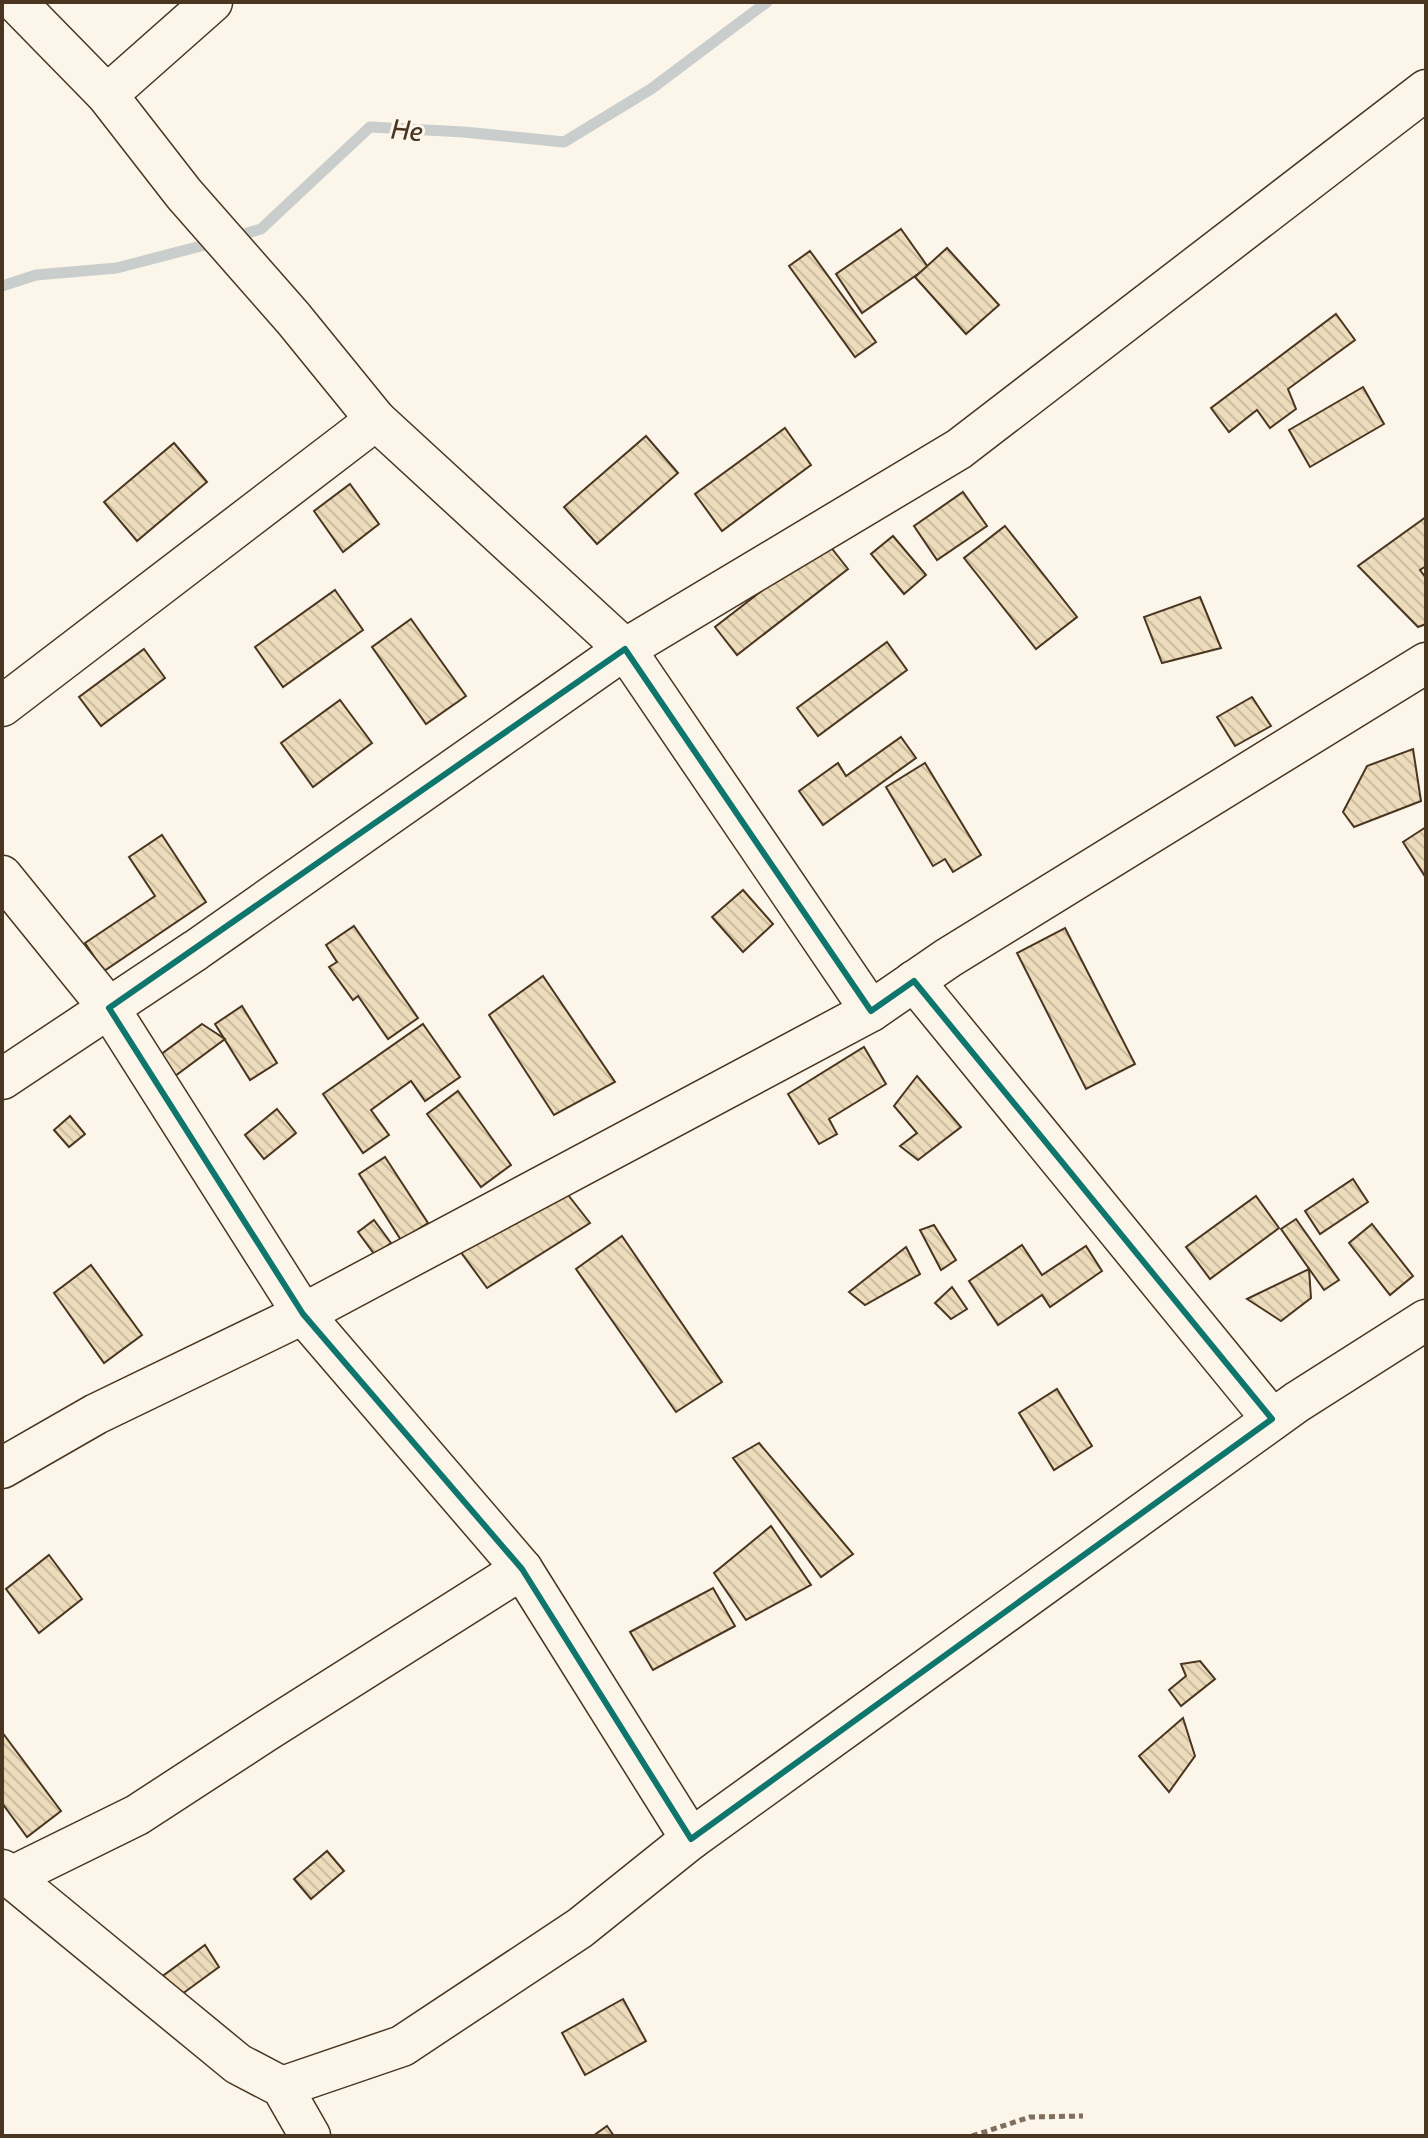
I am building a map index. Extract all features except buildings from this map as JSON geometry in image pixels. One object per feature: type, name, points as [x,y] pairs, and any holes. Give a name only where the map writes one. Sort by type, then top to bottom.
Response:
[{"type":"street","points":[[16,2],[107,95],[184,194],[293,318],[376,420],[625,649],[871,1011]]},
{"type":"street","points":[[107,95],[212,2]]},
{"type":"street","points":[[2,1079],[209,941],[625,649],[959,449],[1426,90]]},
{"type":"street","points":[[2,706],[376,420]]},
{"type":"street","points":[[2,1468],[96,1414],[303,1314],[871,1011],[948,958],[1426,663]]},
{"type":"street","points":[[2,876],[109,1008],[303,1314],[522,1569],[691,1839]]},
{"type":"street","points":[[914,981],[1272,1419]]},
{"type":"street","points":[[282,2087],[402,2046],[580,1928],[691,1839],[1272,1419],[1426,1320]]},
{"type":"street","points":[[310,2136],[282,2087],[238,2064],[6,1874],[137,1815],[522,1569]]},
{"type":"path","points":[[972,2136],[1030,2117],[1083,2116]]},
{"type":"highlighted area","points":[[625,649],[871,1011],[914,981],[1272,1419],[691,1839],[522,1569],[303,1314],[109,1008]]},
{"type":"waterway","name":"He","points":[[233,237],[261,229],[370,127],[564,142],[651,89],[767,2]]},
{"type":"waterway","name":"He","points":[[2,286],[36,275],[117,268],[216,242]]}]
